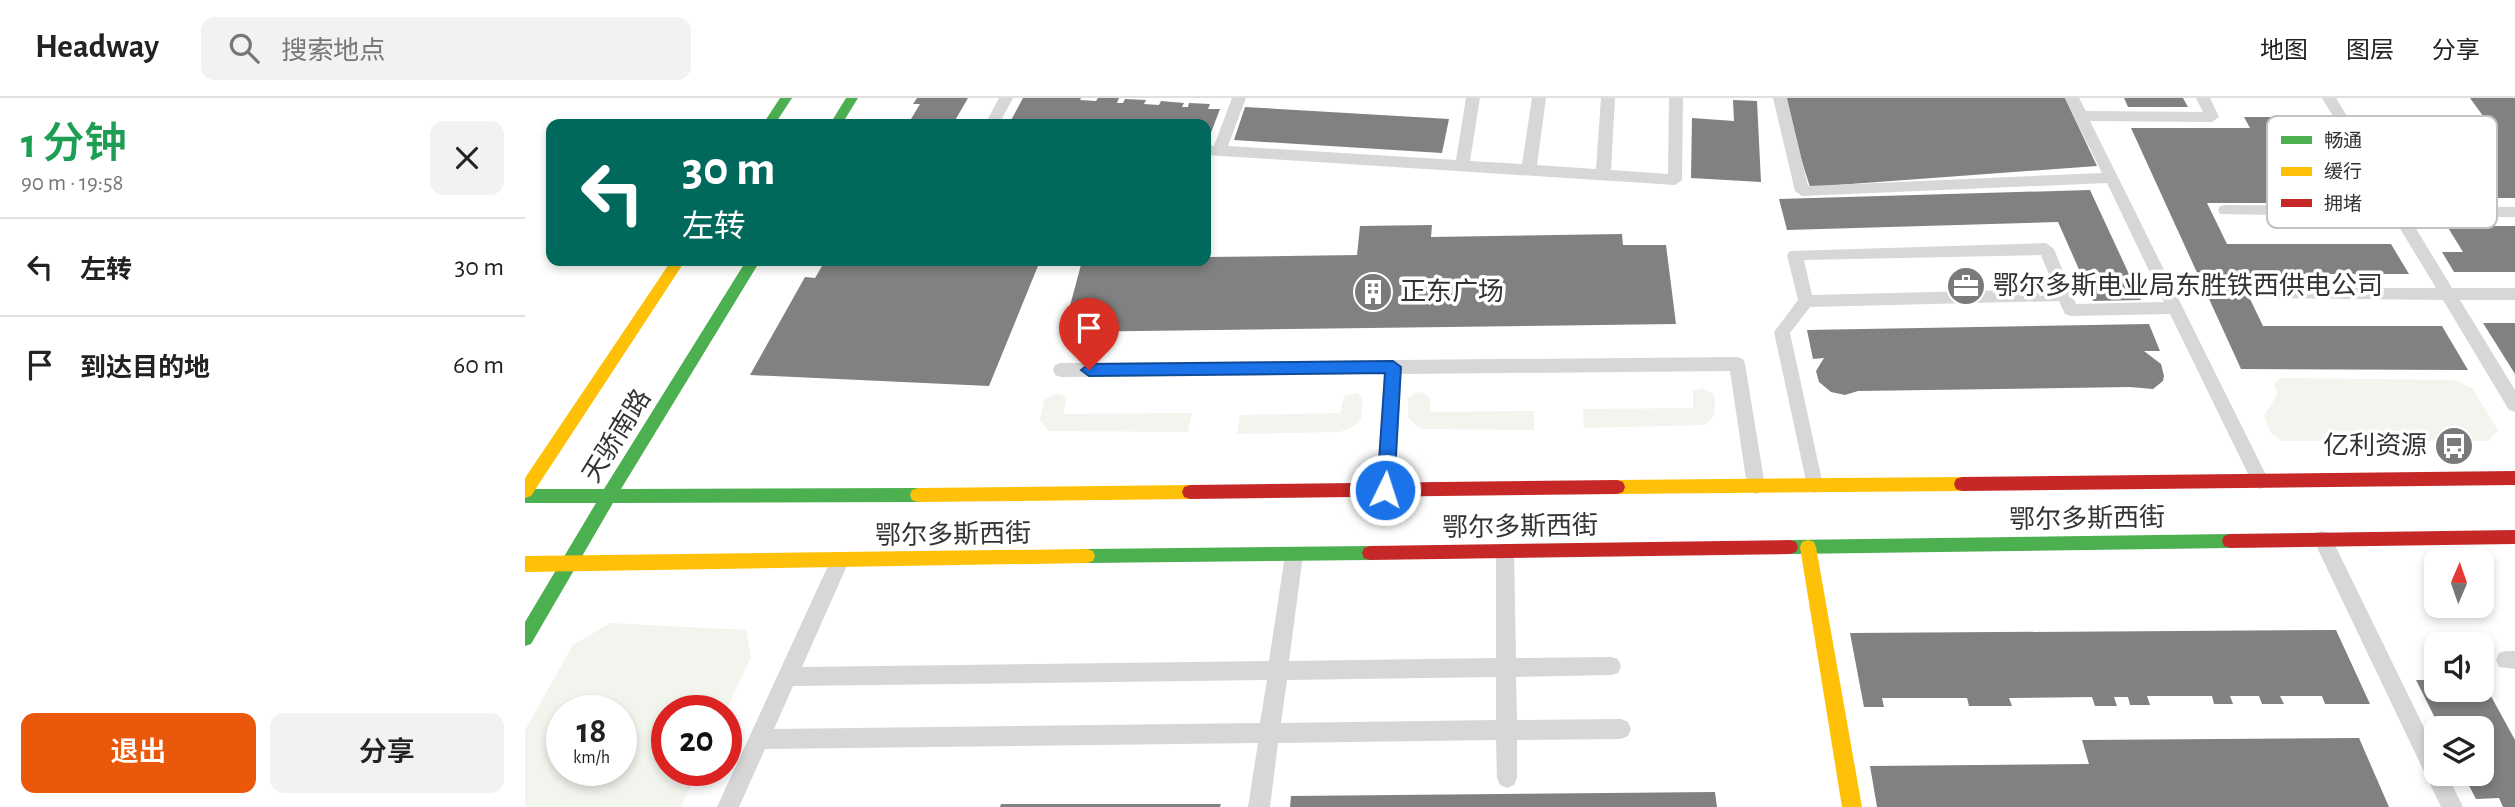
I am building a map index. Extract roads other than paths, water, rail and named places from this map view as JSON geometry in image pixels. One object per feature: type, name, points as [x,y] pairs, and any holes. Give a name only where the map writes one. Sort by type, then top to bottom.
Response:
[{"type":"main road","points":[[772,119],[786,98]]},
{"type":"main road","points":[[839,119],[852,98]]},
{"type":"main road","name":"天骄南路","points":[[525,493],[675,266]]},
{"type":"main road","name":"天骄南路","points":[[525,638],[607,498],[750,266]]},
{"type":"main road","name":"鄂尔多斯西街","points":[[525,493],[607,498],[2515,478]]},
{"type":"main road","name":"鄂尔多斯西街","points":[[525,564],[2515,537]]},
{"type":"main road","points":[[1808,547],[1852,807]]},
{"type":"lane","points":[[995,119],[1006,98]]},
{"type":"lane","points":[[1239,98],[1213,150],[1675,180],[1676,98]]},
{"type":"lane","points":[[1462,165],[1473,98]]},
{"type":"lane","points":[[1529,169],[1539,98]]},
{"type":"lane","points":[[1603,174],[1608,98]]},
{"type":"lane","points":[[1780,98],[1802,191],[2111,178]]},
{"type":"lane","points":[[2072,98],[2260,481]]},
{"type":"lane","points":[[2080,116],[2212,117],[2203,98]]},
{"type":"lane","points":[[2329,98],[2340,116]]},
{"type":"lane","points":[[2225,210],[2267,210]]},
{"type":"lane","points":[[2497,212],[2515,212]]},
{"type":"lane","points":[[2408,228],[2515,405]]},
{"type":"lane","points":[[1806,302],[1795,255],[2046,249],[2071,310],[2175,308]]},
{"type":"lane","points":[[2262,294],[2515,295]]},
{"type":"lane","points":[[1814,485],[1782,332],[1806,302],[2065,295]]},
{"type":"lane","points":[[1061,370],[1737,364],[1756,486]]},
{"type":"lane","points":[[1385,490],[1393,367]]},
{"type":"lane","points":[[2322,540],[2452,807]]},
{"type":"lane","points":[[1505,552],[1507,778]]},
{"type":"lane","points":[[1259,807],[1294,555]]},
{"type":"lane","points":[[728,807],[840,561]]},
{"type":"lane","points":[[787,677],[1611,666]]},
{"type":"lane","points":[[759,739],[1621,729]]},
{"type":"place","name":"鄂尔多斯电业局东胜铁西供电公司","points":[[1966,286]]},
{"type":"place","name":"正东广场","points":[[1373,292]]},
{"type":"place","name":"亿利资源","points":[[2454,446]]}]
